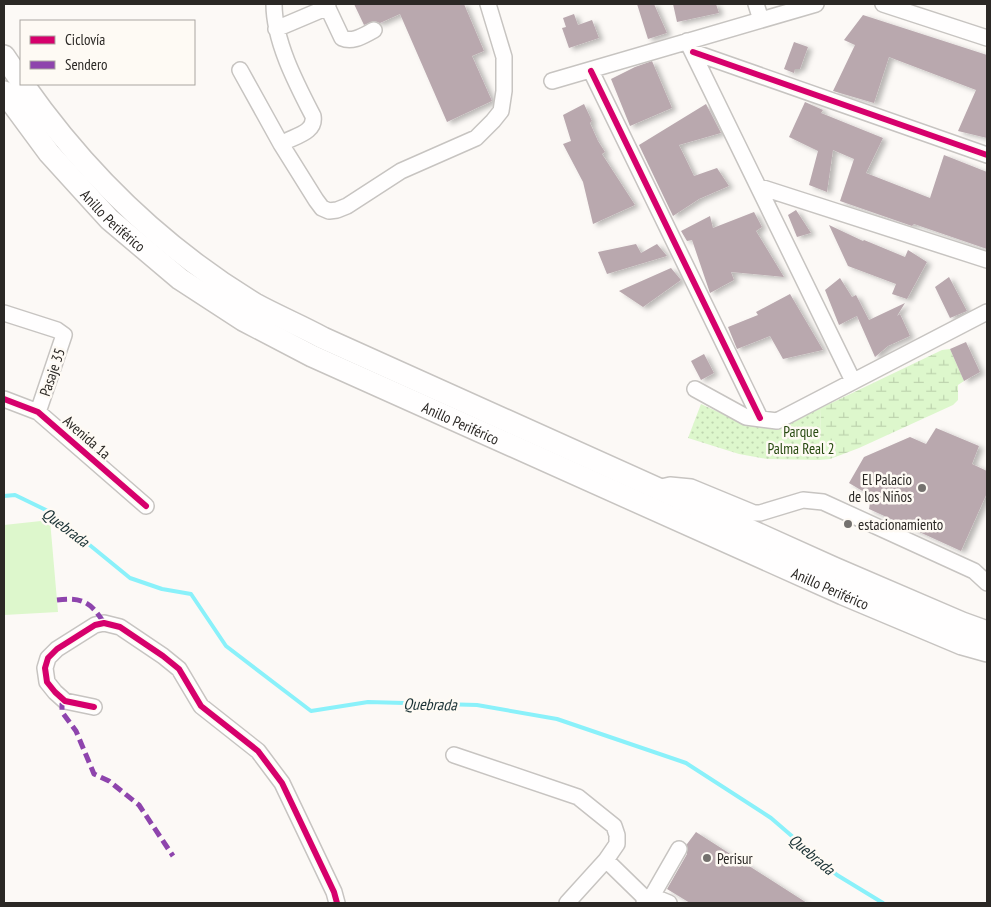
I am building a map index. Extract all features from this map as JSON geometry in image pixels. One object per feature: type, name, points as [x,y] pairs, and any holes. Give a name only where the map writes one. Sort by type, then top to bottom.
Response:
[{"type":"highway","points":[[4,56],[20,79]]},
{"type":"highway","name":"Anillo Periférico","points":[[25,85],[68,144],[126,207],[192,262],[256,304],[323,338],[834,568],[987,632]]},
{"type":"highway","name":"Anillo Periférico","points":[[4,92],[49,153],[109,218],[180,279],[243,320],[321,360],[825,586],[962,644],[987,651]]},
{"type":"street","points":[[274,4],[276,29],[280,44],[314,122],[311,129],[281,144]]},
{"type":"street","points":[[240,70],[281,144],[316,200],[322,208],[329,211],[337,210],[347,206],[401,171],[476,138],[501,111],[504,91],[504,57],[488,4]]},
{"type":"street","points":[[756,4],[761,20]]},
{"type":"street","points":[[552,81],[690,46],[761,20],[816,4]]},
{"type":"street","points":[[883,4],[987,38]]},
{"type":"street","points":[[276,29],[327,5],[342,38],[353,40],[374,30]]},
{"type":"street","points":[[690,46],[987,155]]},
{"type":"street","points":[[690,46],[853,381]]},
{"type":"street","points":[[591,71],[760,418]]},
{"type":"street","points":[[760,187],[987,260]]},
{"type":"street","points":[[695,389],[746,417],[776,421],[987,312]]},
{"type":"street","name":"Pasaje 35","points":[[4,313],[57,330],[64,335],[38,412]]},
{"type":"street","name":"Avenida 1a","points":[[4,398],[38,412],[146,506]]},
{"type":"street","points":[[657,488],[670,486],[691,487],[754,513],[760,513],[803,500],[823,502],[974,571],[987,583]]},
{"type":"street","points":[[94,707],[65,701],[48,682],[45,668],[48,658],[58,648],[95,625],[104,622],[120,627],[179,669],[201,706],[258,751],[282,783],[334,892],[337,903]]},
{"type":"street","points":[[454,754],[578,797],[614,826],[617,844],[606,860],[567,903]]},
{"type":"street","points":[[646,899],[679,849]]},
{"type":"street","points":[[606,860],[646,899],[670,903]]},
{"type":"green space","points":[[950,349],[964,381],[958,385],[958,400],[953,405],[859,448],[830,459],[819,460],[821,408],[942,350]]},
{"type":"green space","name":"Parque Palma Real 2","points":[[701,404],[742,423],[769,426],[792,423],[821,408],[819,460],[767,459],[739,454],[688,438]]},
{"type":"green space","points":[[50,520],[58,612],[4,615],[4,525]]},
{"type":"building","points":[[354,4],[464,4],[484,51],[472,56],[492,101],[447,122],[400,14],[380,23],[374,21],[364,25]]},
{"type":"building","points":[[637,4],[654,4],[667,33],[648,39]]},
{"type":"building","points":[[673,4],[716,4],[719,13],[677,22]]},
{"type":"building","points":[[574,14],[578,25],[592,20],[599,38],[569,48],[562,28],[566,27],[563,18]]},
{"type":"building","points":[[863,15],[987,55],[987,138],[958,131],[976,90],[889,57],[874,103],[833,91],[855,45],[844,40]]},
{"type":"building","points":[[794,42],[808,47],[800,69],[795,69],[794,73],[784,69]]},
{"type":"building","points":[[652,61],[672,108],[630,126],[611,79]]},
{"type":"building","points":[[805,102],[823,110],[821,113],[883,138],[866,173],[930,198],[944,155],[987,172],[987,249],[840,201],[854,159],[833,150],[827,192],[809,185],[818,151],[789,137]]},
{"type":"building","points":[[584,104],[592,121],[590,123],[605,152],[602,154],[635,205],[593,224],[583,182],[563,144],[571,141],[563,115]]},
{"type":"building","points":[[706,104],[721,133],[679,145],[694,176],[717,168],[729,186],[699,199],[673,216],[639,145]]},
{"type":"building","points":[[796,210],[811,233],[797,237],[788,215]]},
{"type":"building","points":[[754,212],[762,227],[756,231],[784,277],[731,272],[734,280],[710,293],[692,240],[687,241],[681,231],[710,216],[713,228]]},
{"type":"building","points":[[829,225],[863,241],[905,257],[908,250],[927,262],[907,299],[892,294],[896,284],[848,266]]},
{"type":"building","points":[[636,244],[641,253],[657,244],[667,256],[607,274],[598,252]]},
{"type":"building","points":[[671,268],[681,280],[643,307],[619,291]]},
{"type":"building","points":[[949,277],[967,311],[950,318],[935,287]]},
{"type":"building","points":[[840,278],[852,297],[856,295],[869,320],[905,303],[897,316],[900,314],[910,336],[888,346],[875,357],[857,316],[839,325],[825,290]]},
{"type":"building","points":[[790,294],[823,350],[783,359],[770,336],[737,349],[728,327],[758,315],[756,312]]},
{"type":"building","points":[[966,342],[980,372],[964,381],[950,349]]},
{"type":"building","points":[[704,354],[714,373],[701,380],[691,361]]},
{"type":"building","name":"El Palacio de los Niños","points":[[936,428],[979,446],[972,464],[987,471],[987,493],[961,551],[869,509],[871,496],[849,483],[864,457],[910,437],[926,444]]},
{"type":"building","name":"Perisur","points":[[696,832],[807,903],[690,903],[667,889],[687,854],[687,844]]},
{"type":"waterway","name":"Quebrada","points":[[4,496],[15,495],[48,511],[130,578],[162,589],[191,594],[226,646],[311,711],[368,702],[477,705],[557,719],[686,763],[771,818],[837,875],[883,903]]},
{"type":"marked path","points":[[57,600],[79,600],[95,610],[104,623]]},
{"type":"marked path","points":[[65,701],[62,704],[62,712],[76,731],[94,774],[109,781],[139,805],[173,856]]},
{"type":"cycle path","points":[[693,52],[987,155]]},
{"type":"cycle path","points":[[591,71],[760,418]]},
{"type":"cycle path","points":[[4,399],[38,412],[146,506]]},
{"type":"cycle path","points":[[94,707],[65,701],[47,682],[45,668],[48,658],[57,649],[95,625],[104,623],[120,627],[179,669],[201,706],[258,751],[282,783],[334,892],[337,903]]},
{"type":"place","name":"El Palacio de los Niños","points":[[922,488]]},
{"type":"place","name":"estacionamiento","points":[[848,524]]},
{"type":"place","name":"Perisur","points":[[707,858]]}]
